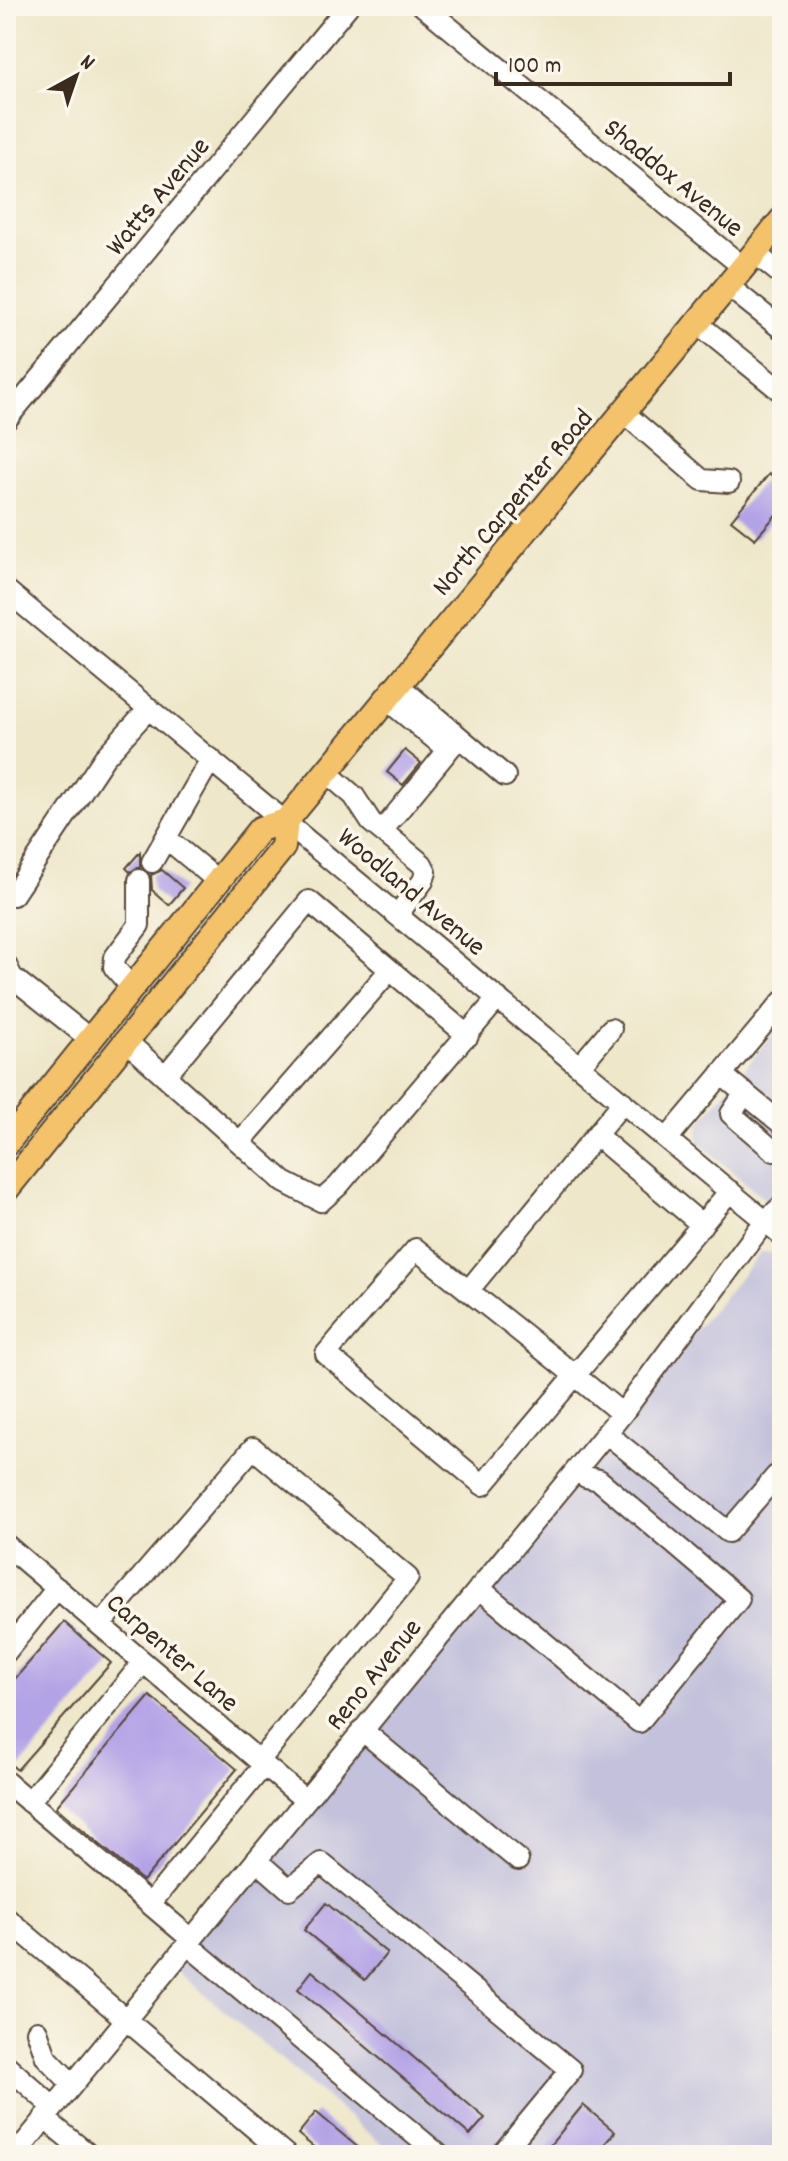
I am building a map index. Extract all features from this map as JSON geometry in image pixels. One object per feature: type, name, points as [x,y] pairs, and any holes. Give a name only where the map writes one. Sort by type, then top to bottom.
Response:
[{"type":"main road","name":"North Carpenter Road","points":[[7,1182],[283,847],[286,821],[782,220]]},
{"type":"main road","name":"North Carpenter Road","points":[[6,1144],[260,829],[286,821]]},
{"type":"main road","points":[[7,1182],[8,1166],[64,1098],[84,1047]]},
{"type":"street","name":"Watts Avenue","points":[[6,420],[348,6]]},
{"type":"street","name":"Shaddox Avenue","points":[[423,6],[742,269]]},
{"type":"street","points":[[742,269],[782,275]]},
{"type":"street","points":[[742,269],[782,329]]},
{"type":"street","points":[[697,323],[782,392]]},
{"type":"street","points":[[623,412],[702,480],[729,482]]},
{"type":"street","name":"Woodland Avenue","points":[[6,590],[782,1235]]},
{"type":"street","points":[[392,692],[453,744],[505,776]]},
{"type":"street","points":[[13,895],[104,758],[149,708]]},
{"type":"street","points":[[382,831],[453,744]]},
{"type":"street","points":[[152,862],[211,759]]},
{"type":"street","points":[[326,772],[352,794],[361,804],[364,814],[422,864],[426,872],[423,881],[398,914]]},
{"type":"street","points":[[166,838],[218,881]]},
{"type":"street","points":[[132,988],[114,967],[115,957],[139,925],[139,880]]},
{"type":"street","points":[[165,1076],[309,901],[468,1036]]},
{"type":"street","points":[[6,965],[12,977],[84,1047]]},
{"type":"street","points":[[241,1141],[390,970]]},
{"type":"street","points":[[126,1041],[284,1182],[321,1201],[338,1186],[498,998]]},
{"type":"street","points":[[667,1139],[721,1074],[779,1012]]},
{"type":"street","points":[[580,1066],[611,1029]]},
{"type":"street","points":[[721,1074],[782,1124]]},
{"type":"street","points":[[745,1093],[731,1114],[779,1152]]},
{"type":"street","points":[[468,1291],[623,1102]]},
{"type":"street","points":[[597,1136],[702,1225]]},
{"type":"street","points":[[622,1414],[574,1375],[416,1249],[326,1354],[483,1485],[574,1375],[730,1191]]},
{"type":"street","name":"Reno Avenue","points":[[15,2155],[622,1414],[765,1221],[782,1206]]},
{"type":"street","points":[[606,1433],[728,1532],[776,1476]]},
{"type":"street","points":[[100,1625],[253,1448],[408,1578],[150,1904]]},
{"type":"street","points":[[479,1588],[639,1722],[739,1599],[599,1480],[586,1477],[577,1469]]},
{"type":"street","name":"Carpenter Lane","points":[[6,1545],[305,1800]]},
{"type":"street","points":[[6,1652],[57,1588]]},
{"type":"street","points":[[29,1802],[137,1670]]},
{"type":"street","points":[[362,1730],[518,1860]]},
{"type":"street","points":[[6,1782],[439,2155]]},
{"type":"street","points":[[256,1860],[289,1889],[321,1863],[571,2070],[501,2155]]},
{"type":"street","points":[[6,1918],[286,2155]]},
{"type":"street","points":[[37,2031],[46,2057],[72,2084]]},
{"type":"street","points":[[6,2065],[89,2155]]},
{"type":"shaded area","points":[[782,1023],[782,1214],[698,1142],[699,1124]]},
{"type":"shaded area","points":[[761,1252],[777,1253],[782,1257],[782,2155],[394,2155],[170,1965]]},
{"type":"building","points":[[769,474],[782,485],[782,508],[755,539],[731,520]]},
{"type":"building","points":[[405,750],[421,763],[403,785],[387,772]]},
{"type":"building","points":[[140,852],[140,867],[130,872],[126,868]]},
{"type":"building","points":[[162,870],[183,888],[169,905],[152,890],[151,875]]},
{"type":"building","points":[[64,1622],[111,1663],[17,1770],[6,1760],[6,1689]]},
{"type":"building","points":[[150,1696],[237,1769],[143,1881],[56,1807]]},
{"type":"building","points":[[326,1903],[387,1953],[365,1980],[304,1930]]},
{"type":"building","points":[[312,1971],[485,2118],[470,2135],[298,1989]]},
{"type":"building","points":[[583,2105],[615,2132],[595,2155],[542,2155]]},
{"type":"building","points":[[316,2112],[367,2155],[323,2155],[298,2134]]}]
